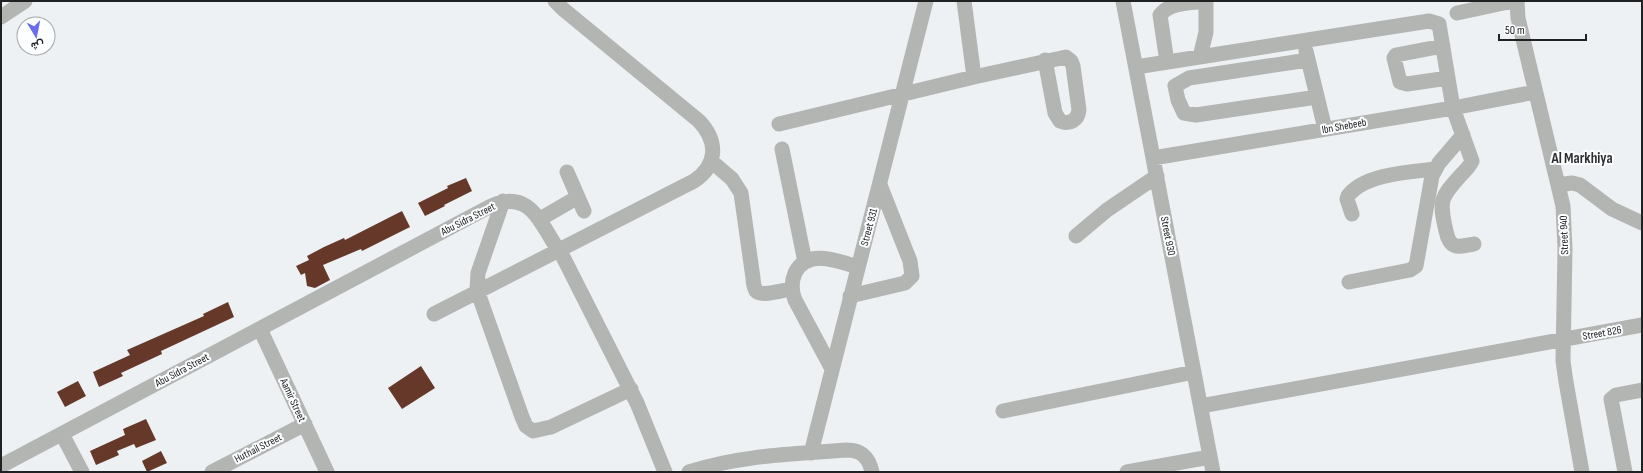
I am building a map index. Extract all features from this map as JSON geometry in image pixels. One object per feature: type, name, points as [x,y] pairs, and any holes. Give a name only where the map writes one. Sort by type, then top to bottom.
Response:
[{"type":"street","points":[[2,16],[25,1]]},
{"type":"street","points":[[434,314],[477,290],[559,249],[564,248],[694,181],[705,173],[711,161],[713,148],[710,135],[699,121],[555,1]]},
{"type":"street","name":"Street 931","points":[[812,453],[850,296],[904,94],[926,1]]},
{"type":"street","points":[[964,1],[974,77]]},
{"type":"street","name":"Street 930","points":[[1123,1],[1213,472]]},
{"type":"street","points":[[1167,62],[1160,15],[1164,10],[1174,5],[1206,1],[1206,32],[1200,57]]},
{"type":"street","points":[[1458,13],[1513,1]]},
{"type":"street","name":"Street 940","points":[[1517,1],[1518,18],[1563,206],[1565,228],[1563,340],[1566,382],[1582,472]]},
{"type":"street","points":[[1136,67],[1429,21],[1439,24],[1453,108],[1472,160],[1447,191],[1442,200],[1442,214],[1447,237],[1450,243],[1454,246],[1460,247],[1474,244]]},
{"type":"street","points":[[1303,40],[1325,129]]},
{"type":"street","points":[[1443,46],[1396,55],[1394,58],[1400,82],[1407,84],[1448,78]]},
{"type":"street","points":[[779,124],[1046,60]]},
{"type":"street","points":[[1308,60],[1189,78],[1176,86],[1178,100],[1184,113],[1196,115],[1317,97]]},
{"type":"street","name":"Ibn Shebeeb","points":[[1153,158],[1453,108],[1535,92]]},
{"type":"street","points":[[1349,282],[1410,270],[1416,266],[1430,182],[1435,169],[1463,136]]},
{"type":"street","points":[[782,149],[805,262]]},
{"type":"street","points":[[711,161],[732,179],[741,193],[756,291],[765,293],[791,289]]},
{"type":"street","points":[[1352,214],[1347,199],[1348,196],[1364,184],[1390,176],[1435,169]]},
{"type":"street","points":[[567,172],[584,211]]},
{"type":"street","points":[[1076,236],[1107,210],[1157,176]]},
{"type":"street","points":[[1558,185],[1572,183],[1580,186],[1612,209],[1642,223]]},
{"type":"street","points":[[850,296],[905,283],[912,276],[910,261],[880,185]]},
{"type":"street","points":[[540,219],[578,197]]},
{"type":"street","points":[[503,201],[478,273],[477,290],[526,426],[533,431],[551,427],[631,389]]},
{"type":"street","name":"Abu Sidra Street","points":[[1,466],[489,207],[503,201],[510,201],[522,203],[532,210],[540,219],[555,245],[559,249],[631,389],[665,472]]},
{"type":"street","points":[[832,369],[795,300],[791,289],[792,279],[797,269],[805,262],[815,258],[826,258],[858,267]]},
{"type":"street","name":"Street 826","points":[[1201,406],[1642,326]]},
{"type":"street","name":"Aamir Street","points":[[260,329],[326,472]]},
{"type":"street","points":[[1003,411],[1194,372]]},
{"type":"street","points":[[1625,472],[1611,399],[1616,395],[1642,390]]},
{"type":"street","name":"Huthail Street","points":[[212,472],[305,424]]},
{"type":"street","points":[[62,434],[82,472]]},
{"type":"street","points":[[689,472],[724,462],[742,459],[848,450],[858,452],[867,458],[872,472]]},
{"type":"street","points":[[1127,472],[1210,457]]},
{"type":"building","points":[[466,178],[472,191],[425,216],[418,203],[448,188],[447,186]]},
{"type":"building","points":[[402,211],[410,227],[362,251],[361,249],[323,265],[330,280],[315,288],[307,286],[305,273],[301,275],[296,266],[309,260],[307,256],[344,238],[345,240]]},
{"type":"building","points":[[228,302],[234,317],[161,351],[162,354],[121,373],[123,376],[99,387],[93,372],[130,355],[127,350],[204,316],[203,314]]},
{"type":"building","points":[[421,366],[435,388],[402,409],[388,388]]},
{"type":"building","points":[[78,381],[86,396],[65,407],[57,392]]},
{"type":"building","points":[[146,419],[156,440],[136,448],[134,444],[117,451],[119,455],[96,465],[90,451],[125,435],[123,429]]},
{"type":"building","points":[[161,451],[167,463],[147,472],[142,461]]},
{"type":"district","name":"Al Markhiya","points":[[1582,158]]}]
